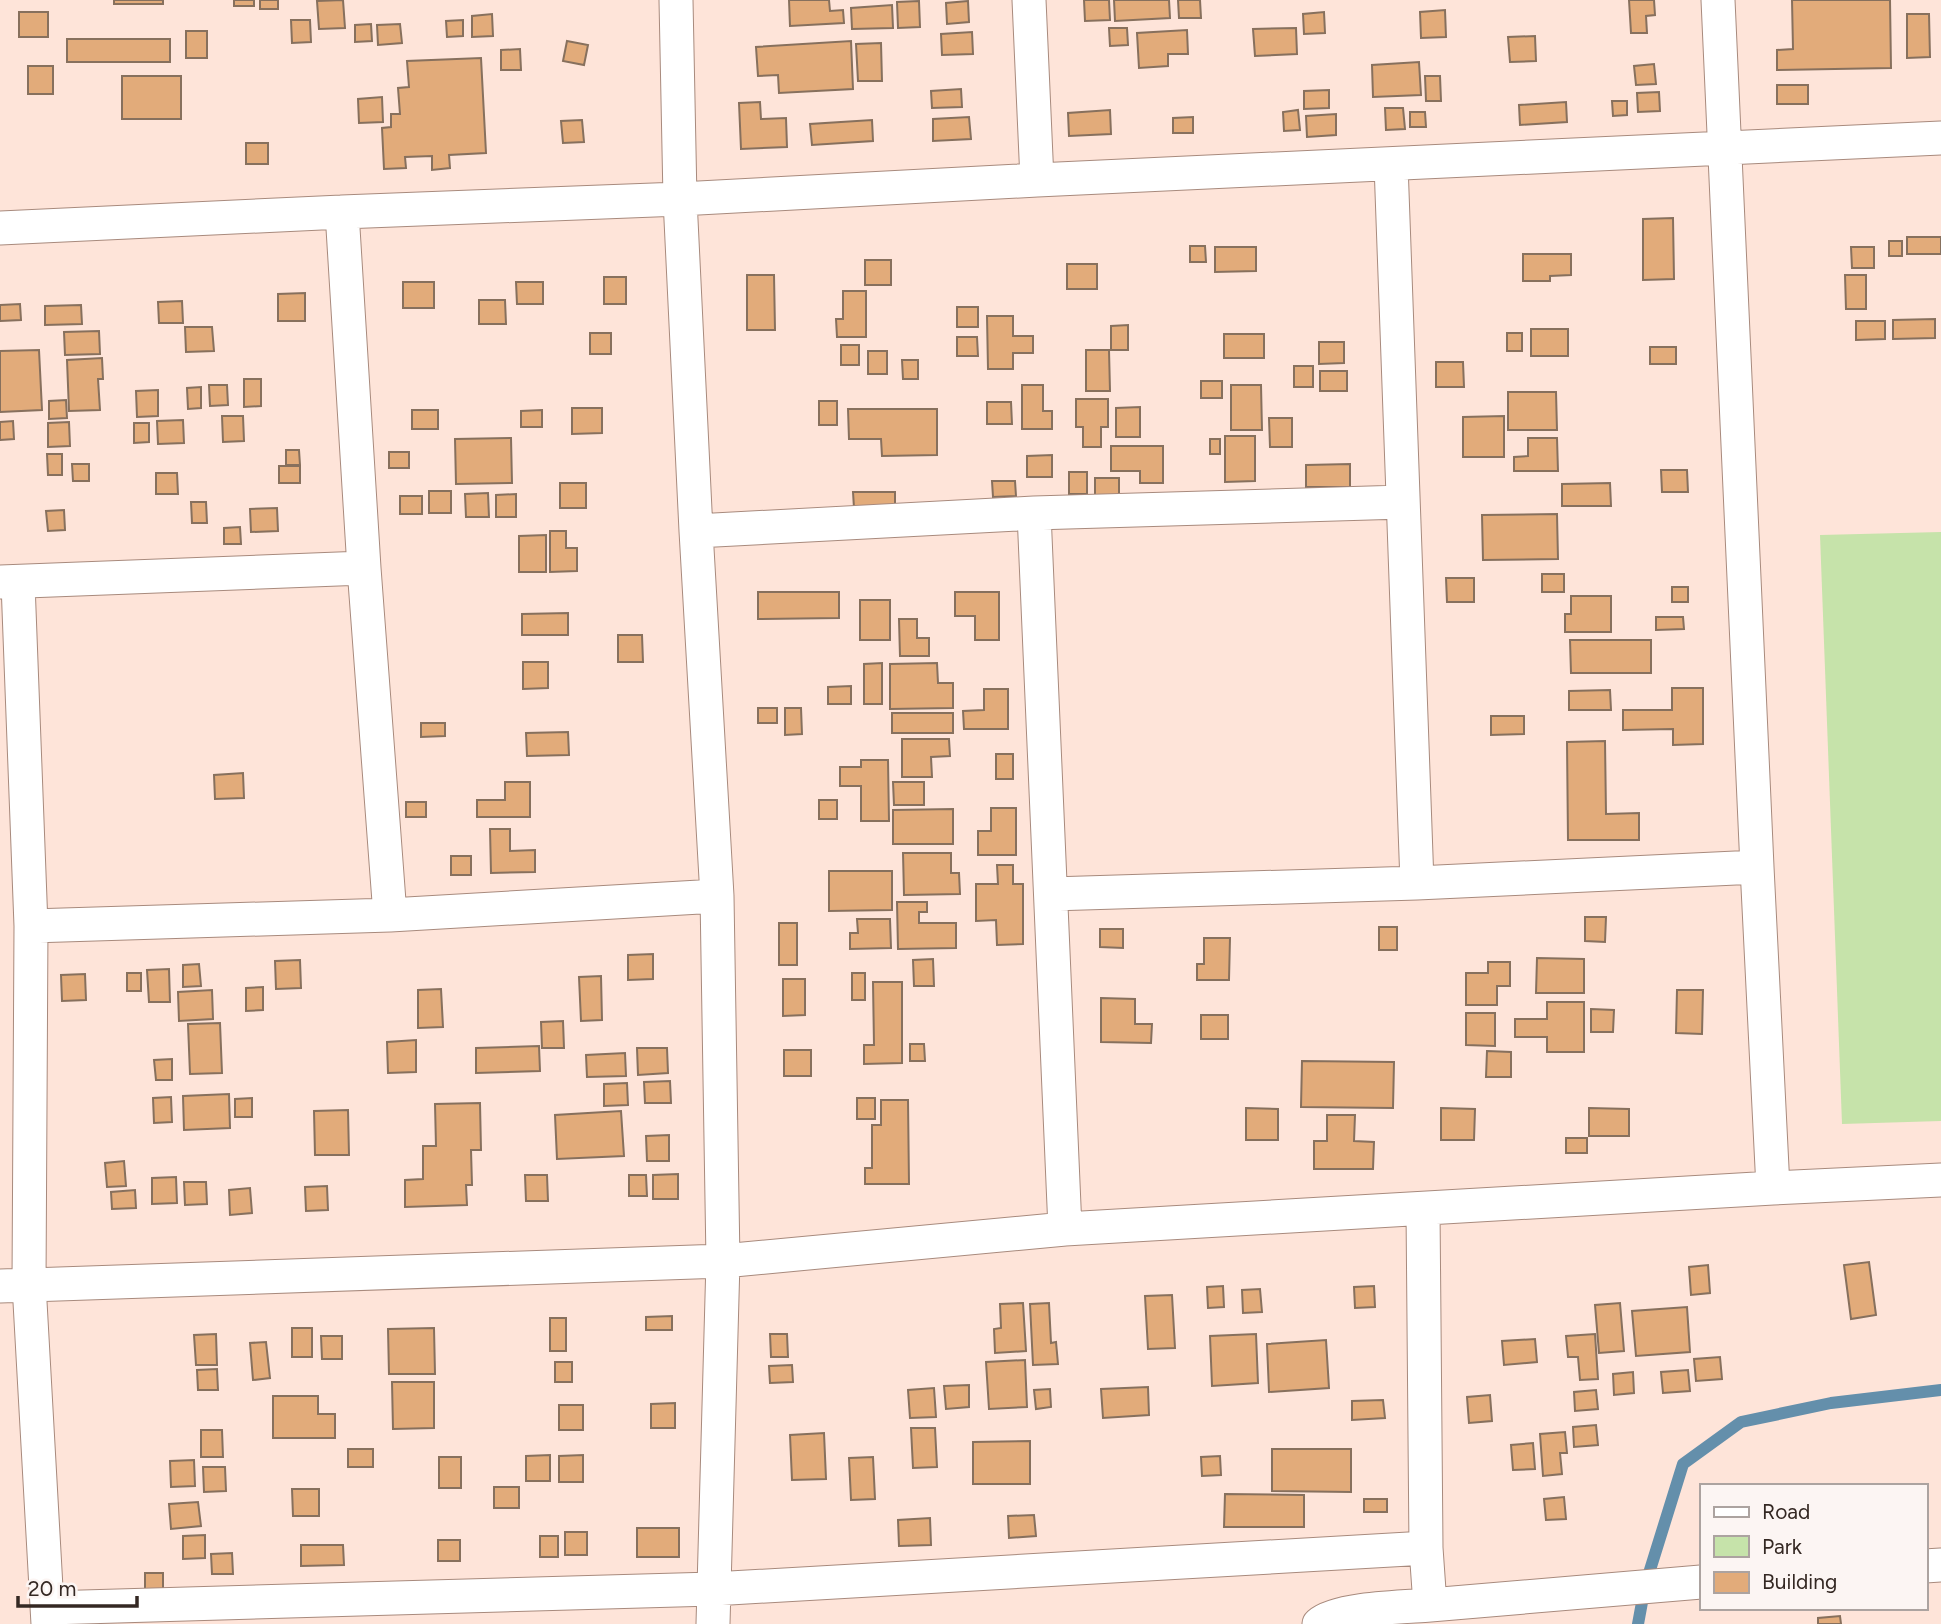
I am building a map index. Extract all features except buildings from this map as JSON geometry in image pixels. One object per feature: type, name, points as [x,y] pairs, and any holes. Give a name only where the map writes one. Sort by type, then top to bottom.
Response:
[{"type":"street","points":[[676,0],[680,199],[717,896],[723,1261],[713,1624]]},
{"type":"street","points":[[1029,0],[1037,180]]},
{"type":"street","points":[[1718,0],[1773,1188]]},
{"type":"street","points":[[0,228],[680,199],[1941,138]]},
{"type":"street","points":[[1391,164],[1418,883]]},
{"type":"street","points":[[342,212],[364,568],[390,915]]},
{"type":"street","points":[[696,531],[1034,513],[1403,502]]},
{"type":"street","points":[[1034,513],[1065,1229]]},
{"type":"street","points":[[364,568],[9,582],[31,926],[14,1285],[48,1616],[713,1590],[1426,1548]]},
{"type":"street","points":[[1051,894],[1418,883],[1757,867]]},
{"type":"street","points":[[31,926],[390,915],[717,896]]},
{"type":"street","points":[[14,1285],[723,1261],[1065,1229],[1941,1180]]},
{"type":"street","points":[[1423,1209],[1426,1548],[1430,1605]]},
{"type":"street","points":[[1319,1624],[1324,1620],[1357,1611],[1700,1582]]},
{"type":"green space","points":[[1941,532],[1941,1121],[1842,1124],[1820,535]]},
{"type":"waterway","points":[[1638,1624],[1645,1586],[1683,1464],[1741,1422],[1831,1403],[1941,1390]]}]
